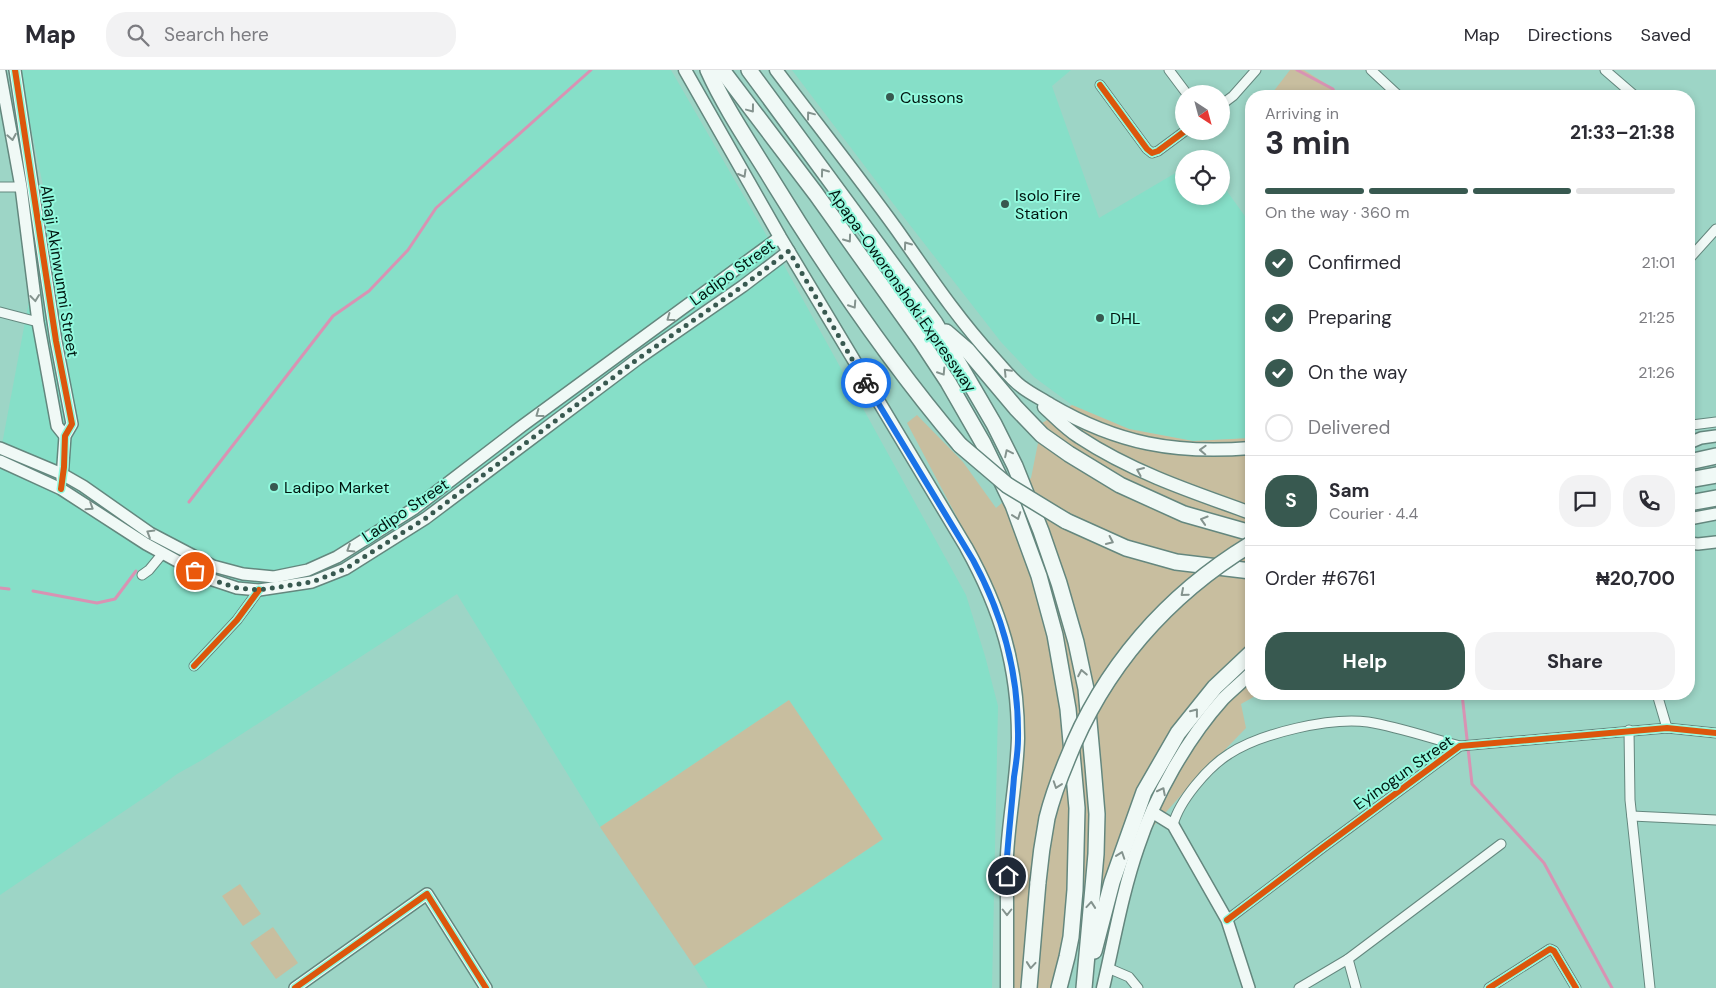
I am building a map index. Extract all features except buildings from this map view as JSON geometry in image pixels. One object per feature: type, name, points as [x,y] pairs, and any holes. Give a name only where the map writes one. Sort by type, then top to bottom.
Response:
[{"type":"highway","points":[[708,70],[737,122],[797,220],[868,327],[934,415],[960,445],[1007,485],[1066,521],[1126,548],[1176,562],[1245,570]]},
{"type":"highway","name":"Apapa-Oworonshoki Expressway","points":[[722,70],[816,194],[948,382],[982,443],[1013,505],[1036,567],[1057,644],[1068,709],[1077,808],[1075,890],[1071,937],[1059,988]]},
{"type":"highway","name":"Apapa-Oworonshoki Expressway","points":[[749,70],[935,323],[994,424],[1015,466],[1041,531],[1059,582],[1076,642],[1086,690],[1096,814],[1096,854],[1084,987]]},
{"type":"highway","points":[[935,323],[968,351],[1016,408],[1042,435],[1069,454],[1120,485],[1184,514],[1245,531]]},
{"type":"highway","points":[[1695,461],[1716,456]]},
{"type":"highway","points":[[1695,463],[1716,463]]},
{"type":"highway","points":[[1695,479],[1716,475]]},
{"type":"highway","points":[[1695,503],[1716,498]]},
{"type":"highway","points":[[1028,988],[1041,848],[1058,782],[1073,743],[1110,674],[1131,646],[1179,597],[1204,576],[1245,548]]},
{"type":"highway","points":[[1084,987],[1112,882],[1144,792],[1178,733],[1215,687],[1245,659]]},
{"type":"main road","name":"Alhaji Akinwunmi Street","points":[[15,70],[56,341],[72,424],[66,436],[61,488]]},
{"type":"main road","points":[[685,70],[780,238],[966,547],[986,584],[1002,627],[1013,672],[1017,699],[1018,740],[1007,857],[1007,988]]},
{"type":"main road","name":"Apapa-Oworonshoki Expressway","points":[[776,70],[875,200],[949,304],[980,343],[1022,387],[1079,420],[1130,440],[1178,449],[1208,451],[1245,448]]},
{"type":"main road","name":"Alhaji Akinwunmi Street","points":[[0,72],[21,188],[38,322],[57,426],[66,436]]},
{"type":"main road","name":"Ladipo Street","points":[[0,448],[62,474],[83,486],[150,533],[213,566],[243,574],[274,576],[308,570],[337,557],[415,508],[522,426],[780,238]]},
{"type":"main road","name":"Ladipo Street","points":[[0,461],[61,488],[163,554],[210,579],[237,588],[259,590],[312,582],[345,569],[426,518],[639,358],[743,286],[789,251]]},
{"type":"main road","points":[[1022,387],[1077,436],[1126,465],[1183,489],[1245,510]]},
{"type":"main road","points":[[1695,440],[1716,436]]},
{"type":"main road","points":[[1695,518],[1716,514]]},
{"type":"main road","points":[[1695,544],[1716,542]]},
{"type":"main road","points":[[1103,988],[1138,847],[1152,812],[1174,768],[1198,730],[1224,699],[1245,679]]},
{"type":"main road","points":[[1152,812],[1173,825],[1227,920],[1249,988]]},
{"type":"main road","points":[[295,988],[427,894],[486,988]]},
{"type":"street","points":[[1169,70],[1180,85]]},
{"type":"street","points":[[1230,98],[1256,70]]},
{"type":"street","points":[[1371,70],[1393,90]]},
{"type":"street","points":[[1605,70],[1628,90]]},
{"type":"street","points":[[1100,85],[1147,149],[1152,153],[1158,151],[1175,138]]},
{"type":"street","points":[[0,187],[21,188]]},
{"type":"street","points":[[1695,253],[1715,231]]},
{"type":"street","points":[[0,312],[38,322]]},
{"type":"street","points":[[1695,425],[1716,422]]},
{"type":"street","points":[[142,575],[163,554]]},
{"type":"street","points":[[194,666],[236,620],[259,590]]},
{"type":"street","points":[[1659,700],[1667,728]]},
{"type":"street","points":[[1173,825],[1182,804],[1200,781],[1227,755],[1245,745],[1282,732],[1331,722],[1367,722],[1460,746]]},
{"type":"street","name":"Eyinogun Street","points":[[1227,920],[1460,746],[1667,728],[1716,733]]},
{"type":"street","points":[[1629,730],[1632,816],[1650,988]]},
{"type":"street","points":[[1632,816],[1716,820]]},
{"type":"street","points":[[1299,988],[1348,959],[1501,844]]},
{"type":"street","points":[[1489,988],[1550,949],[1554,951],[1576,988]]},
{"type":"street","points":[[1348,959],[1356,988]]},
{"type":"street","points":[[1108,968],[1129,977],[1138,988]]},
{"type":"shaded area","name":"Ladipo Market","points":[[21,70],[671,70],[786,269],[966,595],[998,706],[992,988],[708,988],[694,966],[883,839],[789,700],[600,827],[457,594],[202,760],[177,774],[0,895],[0,455],[47,205],[21,79]]},
{"type":"shaded area","points":[[792,70],[1071,70],[1052,86],[1099,218],[1175,173],[1175,205],[1230,205],[1230,195],[1245,216],[1245,438],[1193,441],[1129,429],[1072,405],[1034,377],[1001,342]]},
{"type":"shaded area","points":[[1290,70],[1304,70],[1336,90],[1275,90]]},
{"type":"shaded area","points":[[1072,405],[1129,429],[1193,441],[1245,438],[1245,700],[1248,700],[1241,704],[1246,728],[1183,793],[1101,885],[1057,988],[1006,988],[1016,666],[996,591],[907,423],[917,415],[963,462],[996,508],[1031,478],[1042,423]]},
{"type":"shaded area","points":[[789,700],[883,839],[694,966],[600,827]]},
{"type":"shaded area","points":[[240,884],[261,914],[243,926],[222,896]]},
{"type":"shaded area","points":[[273,927],[298,963],[276,979],[250,943]]},
{"type":"waterway","points":[[189,502],[333,316],[369,291],[408,250],[436,208],[591,70]]},
{"type":"waterway","points":[[1297,70],[1333,90]]},
{"type":"waterway","points":[[33,591],[97,603],[115,599],[136,571]]},
{"type":"waterway","points":[[0,588],[9,589]]},
{"type":"waterway","points":[[1463,700],[1472,784],[1544,863],[1612,988]]},
{"type":"cycle path","points":[[15,70],[56,341],[72,424],[65,436],[61,489]]},
{"type":"cycle path","points":[[1100,85],[1147,149],[1152,153],[1158,151],[1175,138]]},
{"type":"cycle path","points":[[194,666],[237,620],[259,590]]},
{"type":"cycle path","points":[[1227,920],[1460,746],[1667,728],[1716,733]]},
{"type":"cycle path","points":[[295,988],[427,894],[486,988]]},
{"type":"cycle path","points":[[1489,988],[1550,949],[1554,951],[1576,988]]},
{"type":"way so far","points":[[195,571],[210,579],[237,588],[259,590],[312,582],[345,569],[426,518],[639,358],[743,286],[789,251],[866,383]]},
{"type":"place","name":"Cussons","points":[[890,97]]},
{"type":"place","name":"Isolo Fire Station","points":[[1005,204]]},
{"type":"place","name":"DHL","points":[[1100,318]]},
{"type":"place","name":"Ladipo Market","points":[[274,487]]},
{"type":"route","points":[[866,383],[966,547],[986,584],[998,612],[1013,672],[1017,699],[1018,740],[1007,857],[1007,876]]}]
